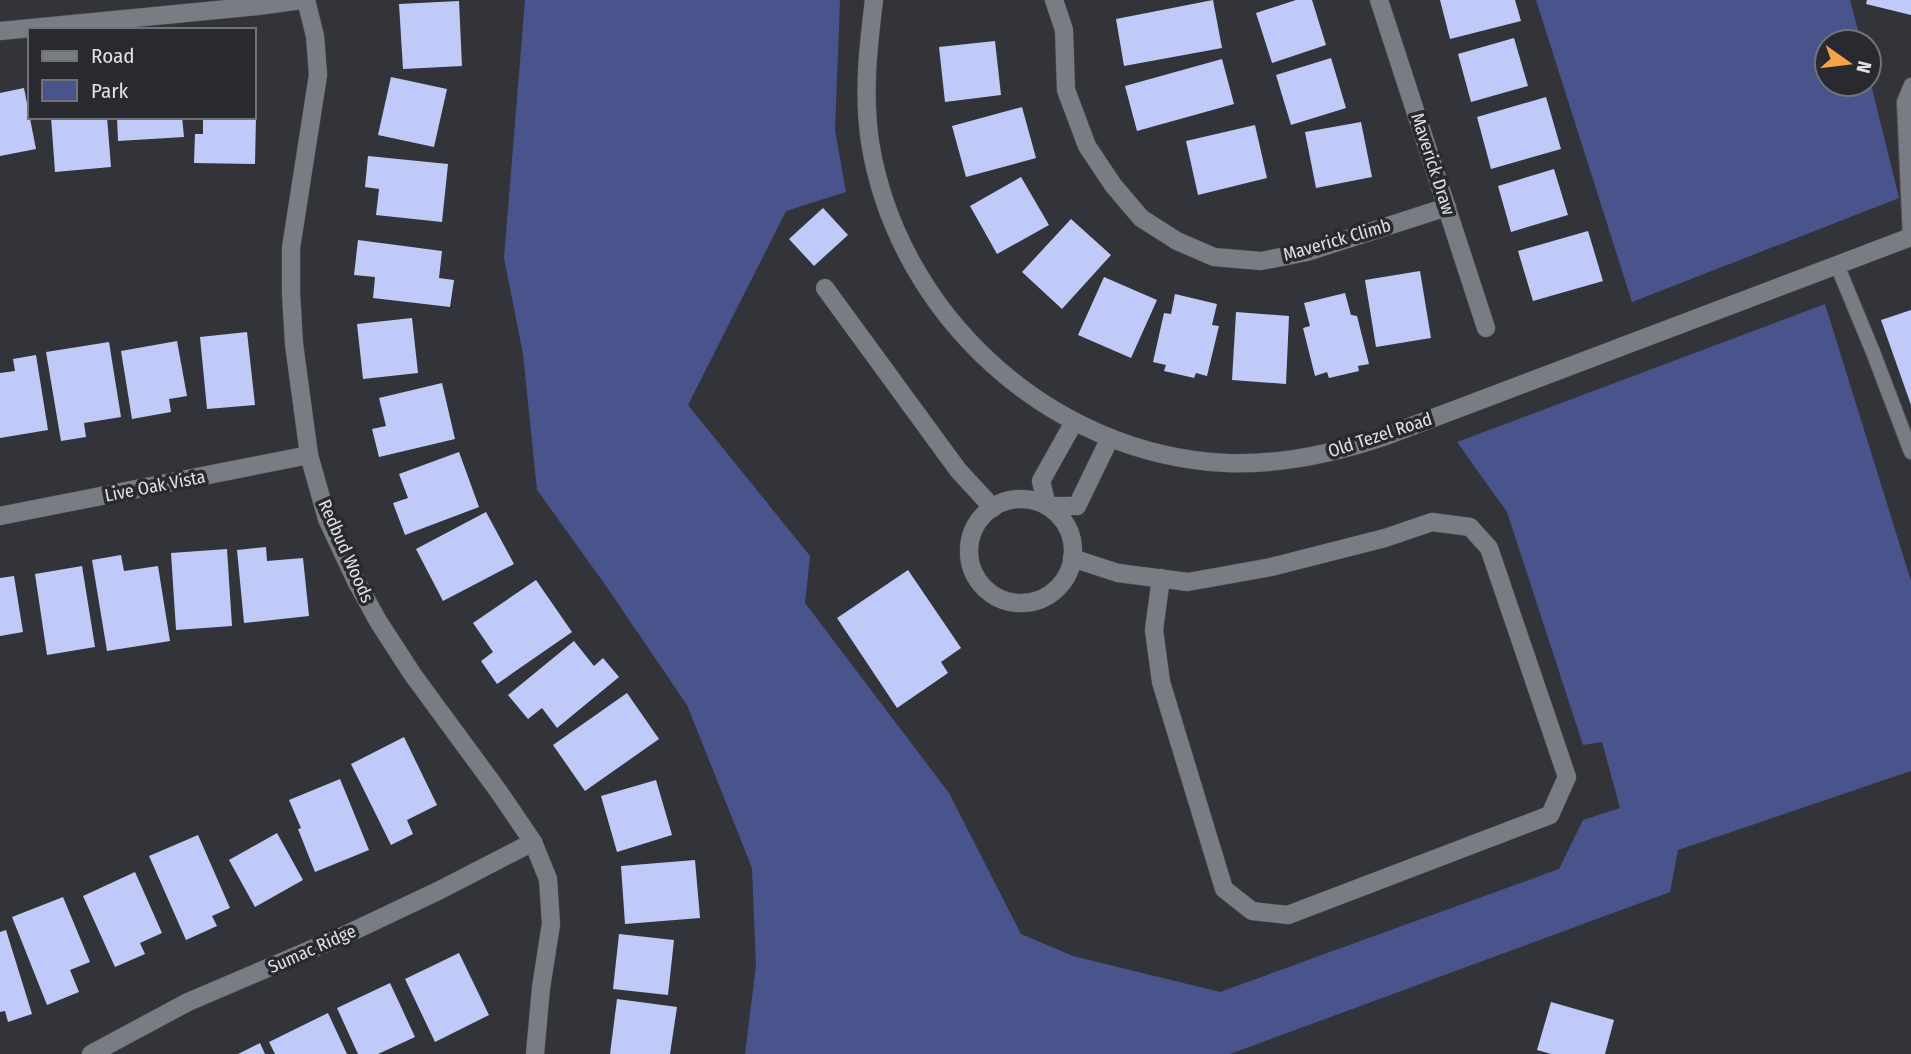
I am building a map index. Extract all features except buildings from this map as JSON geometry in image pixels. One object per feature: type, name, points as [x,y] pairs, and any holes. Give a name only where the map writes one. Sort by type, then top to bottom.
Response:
[{"type":"street","points":[[31,28],[303,0]]},
{"type":"street","name":"Redbud Woods","points":[[303,0],[316,36],[318,75],[290,248],[290,293],[309,455],[327,519],[378,621],[413,676],[533,842],[548,879],[551,923],[535,1054]]},
{"type":"street","name":"Old Tezel Road","points":[[874,0],[866,63],[870,142],[879,182],[892,219],[907,256],[927,290],[978,352],[1007,379],[1029,394],[1074,422],[1110,438],[1187,459],[1227,463],[1266,462],[1345,450],[1383,438],[1910,238]]},
{"type":"street","name":"Maverick Climb","points":[[1054,0],[1064,30],[1066,90],[1087,146],[1113,185],[1141,218],[1177,241],[1214,257],[1261,261],[1307,252],[1447,206]]},
{"type":"street","name":"Maverick Draw","points":[[1380,0],[1486,328]]},
{"type":"street","points":[[0,31],[28,28]]},
{"type":"street","points":[[825,288],[958,470],[993,508]]},
{"type":"street","points":[[1048,506],[1041,481],[1074,422]]},
{"type":"street","points":[[1048,506],[1077,506],[1110,438]]},
{"type":"street","name":"Live Oak Vista","points":[[0,516],[309,455]]},
{"type":"street","points":[[1015,499],[1032,500],[1048,506],[1061,517],[1073,550],[1070,567],[1062,583],[1049,595],[1033,602],[1015,603],[998,598],[985,588],[975,575],[970,559],[970,542],[975,526],[985,513],[999,504],[1015,499]]},
{"type":"street","points":[[1072,558],[1118,573],[1161,578],[1188,582],[1271,567],[1385,538],[1432,522],[1470,527],[1489,548],[1567,777],[1550,815],[1288,915],[1252,911],[1224,889],[1161,682],[1154,630],[1161,578]]},
{"type":"street","name":"Sumac Ridge","points":[[91,1054],[188,1002],[345,935],[533,842]]},
{"type":"lane","points":[[1910,238],[1904,102],[1911,85]]},
{"type":"lane","points":[[1837,265],[1911,452]]},
{"type":"green space","points":[[525,0],[840,0],[835,130],[846,192],[786,211],[688,405],[810,556],[805,603],[949,793],[1021,934],[1073,956],[1220,992],[1559,869],[1583,820],[1620,808],[1602,742],[1583,745],[1507,512],[1457,442],[1825,304],[1911,581],[1911,771],[1678,850],[1670,892],[1230,1054],[745,1054],[756,965],[752,868],[687,705],[537,490],[523,354],[504,258]]},
{"type":"green space","points":[[1536,0],[1850,0],[1857,28],[1813,28],[1813,98],[1874,98],[1899,198],[1632,302]]}]
